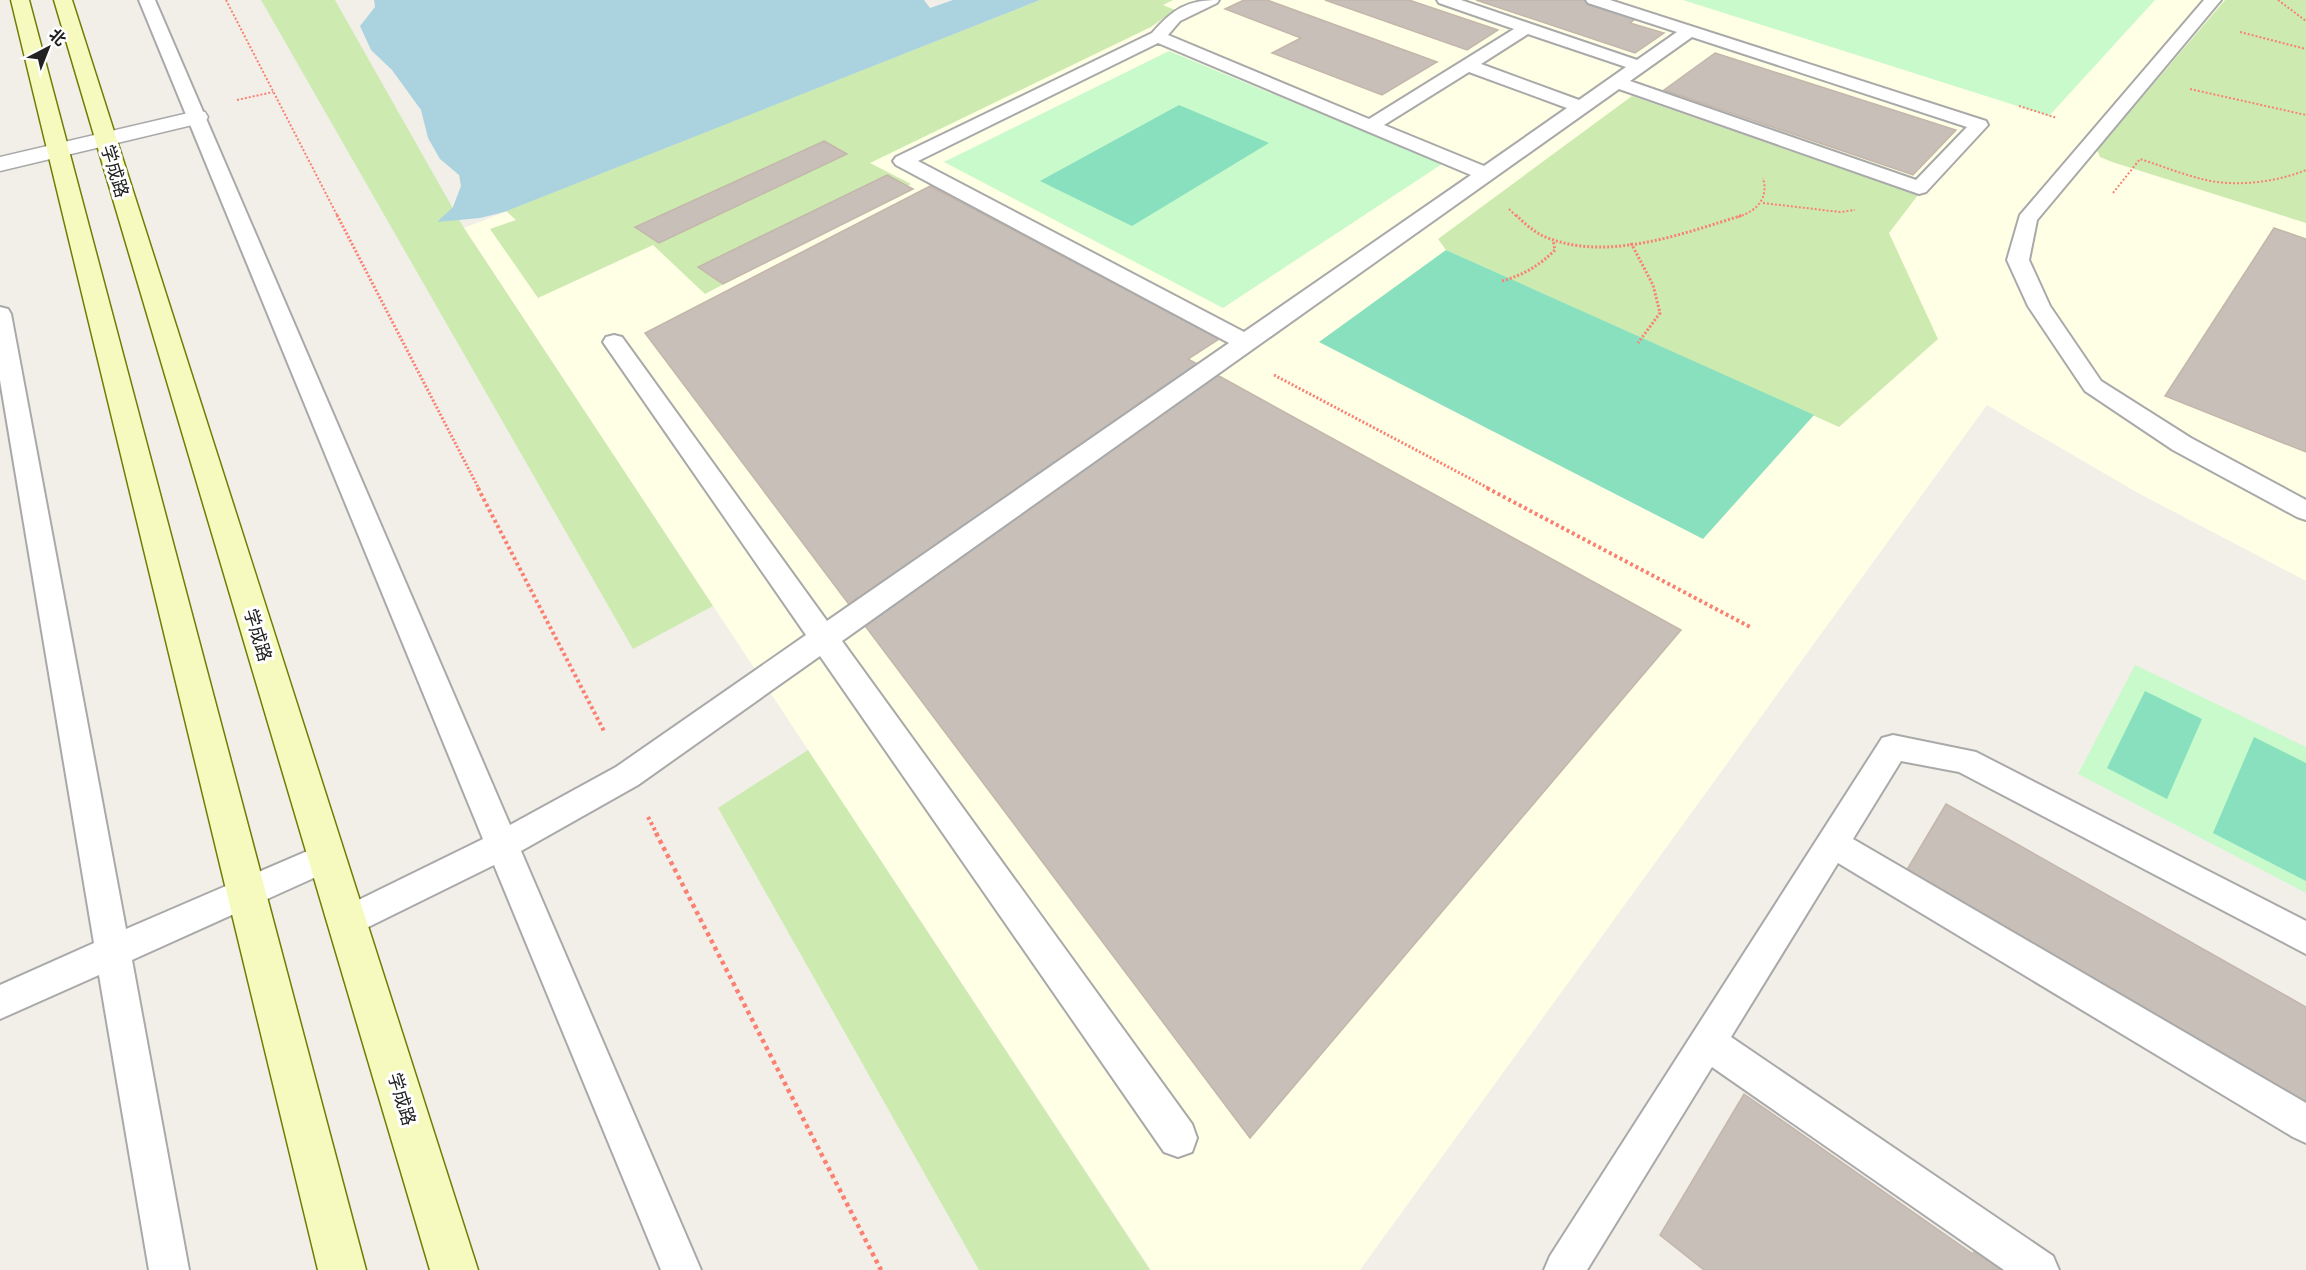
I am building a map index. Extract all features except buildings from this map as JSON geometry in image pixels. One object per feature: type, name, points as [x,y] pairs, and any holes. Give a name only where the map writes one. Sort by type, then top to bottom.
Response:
[{"type":"main road","points":[[20,0],[342,1270]]},
{"type":"main road","name":"学成路","points":[[63,0],[454,1270]]},
{"type":"street","points":[[0,164],[196,117]]},
{"type":"lane","points":[[147,0],[681,1270]]},
{"type":"lane","points":[[1211,0],[1174,18],[1158,37],[903,161],[1238,347]]},
{"type":"lane","points":[[1445,0],[1639,66]]},
{"type":"lane","points":[[1594,0],[1979,125],[1919,188],[1616,82]]},
{"type":"lane","points":[[2213,0],[2027,219],[2018,260],[2039,306],[2093,386],[2182,444],[2306,511]]},
{"type":"lane","points":[[1370,126],[1528,27]]},
{"type":"lane","points":[[348,922],[503,845],[627,776],[1690,31]]},
{"type":"lane","points":[[1158,37],[1486,174]]},
{"type":"lane","points":[[1467,65],[1581,107]]},
{"type":"lane","points":[[0,314],[169,1270]]},
{"type":"lane","points":[[614,342],[1178,1138]]},
{"type":"lane","points":[[1564,1270],[1893,747],[1965,760],[2306,938]]},
{"type":"lane","points":[[1832,843],[2306,1124]]},
{"type":"lane","points":[[0,1002],[326,857]]},
{"type":"lane","points":[[1707,1042],[2039,1270]]},
{"type":"path","points":[[226,0],[881,1270]]},
{"type":"path","points":[[2278,0],[2306,21]]},
{"type":"path","points":[[2196,20],[2306,49]]},
{"type":"path","points":[[2145,80],[2306,115]]},
{"type":"path","points":[[2113,193],[2140,159],[2206,180],[2226,183],[2287,178],[2306,170]]},
{"type":"path","points":[[1486,174],[1504,205],[1540,235],[1585,245],[1652,240],[1750,213],[1763,203],[1766,192],[1764,179],[1757,172]]},
{"type":"path","points":[[2300,173],[2306,176]]},
{"type":"path","points":[[1502,281],[1533,270],[1544,262],[1555,250],[1553,239]]},
{"type":"path","points":[[1631,243],[1653,282],[1660,312],[1638,343]]},
{"type":"path","points":[[1238,347],[1752,628]]},
{"type":"shaded area","points":[[1044,0],[2306,0],[2306,581],[2138,493],[1987,405],[1360,1270],[1151,1270],[464,228]]},
{"type":"green space","points":[[261,0],[335,0],[464,228],[713,606],[633,649]]},
{"type":"green space","points":[[1040,0],[1173,0],[1163,5],[1175,10],[1151,27],[870,163],[911,184],[705,294],[653,245],[538,298],[490,229],[516,220],[506,211]]},
{"type":"green space","points":[[1683,0],[2155,0],[2049,116]]},
{"type":"green space","points":[[2225,0],[2306,0],[2306,223],[2112,162],[2100,157],[2097,150]]},
{"type":"green space","points":[[1169,51],[1442,164],[1223,308],[944,162]]},
{"type":"green space","points":[[1632,96],[1918,195],[1889,233],[1938,339],[1839,427],[1446,250],[1438,239]]},
{"type":"green space","points":[[1179,105],[1269,143],[1132,226],[1040,181]]},
{"type":"green space","points":[[1446,250],[1814,415],[1703,539],[1319,342]]},
{"type":"green space","points":[[2135,665],[2306,747],[2306,893],[2078,774]]},
{"type":"green space","points":[[2145,691],[2202,719],[2167,799],[2107,768]]},
{"type":"green space","points":[[2254,737],[2306,763],[2306,881],[2213,833]]},
{"type":"green space","points":[[808,750],[1150,1270],[979,1270],[718,808]]},
{"type":"water","points":[[374,0],[924,0],[930,8],[953,0],[1040,0],[504,212],[480,218],[437,222],[453,207],[461,186],[459,175],[440,159],[428,138],[421,110],[392,70],[371,50],[360,26],[375,7]]}]
